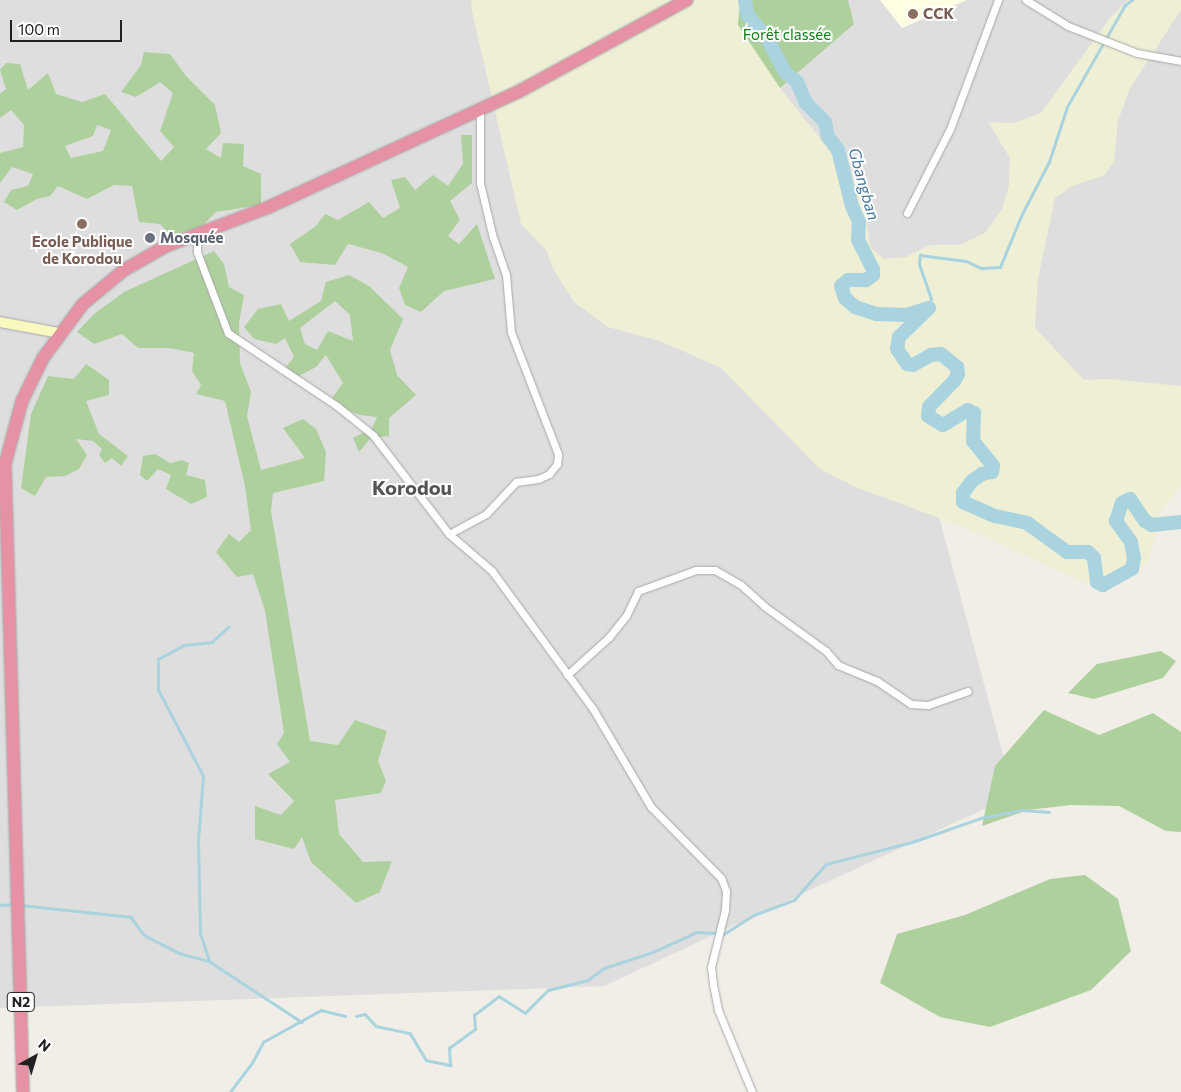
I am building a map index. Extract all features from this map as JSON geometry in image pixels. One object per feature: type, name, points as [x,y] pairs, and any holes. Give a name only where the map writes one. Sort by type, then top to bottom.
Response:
[{"type":"highway","name":"N2","points":[[23,1092],[5,464],[14,424],[28,386],[59,333],[83,304],[124,270],[166,246],[269,207],[518,92],[687,0]]},
{"type":"street","points":[[907,213],[950,129],[998,0]]},
{"type":"street","points":[[1026,0],[1068,26],[1137,53],[1181,61]]},
{"type":"street","points":[[448,534],[486,514],[516,482],[538,479],[549,474],[557,464],[558,454],[511,332],[506,275],[493,238],[480,183],[480,108]]},
{"type":"street","points":[[197,234],[197,252],[228,333],[337,406],[373,435],[448,534],[492,571],[602,724],[651,807],[721,878],[726,890],[725,910],[712,967],[713,984],[718,1010],[752,1092]]},
{"type":"street","points":[[0,322],[59,333]]},
{"type":"street","points":[[567,675],[609,637],[626,616],[638,591],[696,570],[715,570],[742,585],[764,606],[826,651],[838,665],[877,681],[911,704],[928,705],[968,691]]},
{"type":"shaded area","points":[[0,0],[472,0],[471,7],[780,88],[853,24],[848,0],[1181,0],[1181,395],[932,491],[1014,795],[604,986],[0,1008]]},
{"type":"shaded area","points":[[472,0],[740,0],[738,25],[780,88],[863,192],[870,247],[884,259],[906,257],[930,245],[960,245],[985,233],[1002,209],[1009,185],[1010,158],[988,122],[1013,123],[1041,113],[1110,18],[1128,0],[1181,0],[1181,10],[1130,88],[1118,121],[1114,161],[1105,175],[1072,186],[1055,198],[1038,279],[1035,328],[1084,380],[1110,379],[1181,386],[1181,486],[1161,511],[1148,562],[1122,584],[1100,590],[961,526],[858,488],[821,470],[721,368],[660,341],[608,327],[574,302],[552,267],[547,251],[521,224],[471,7]]},
{"type":"shaded area","name":"CCK","points":[[880,0],[967,0],[902,28]]},
{"type":"green space","name":"Forêt classée","points":[[740,0],[848,0],[854,24],[780,88],[738,25]]},
{"type":"green space","points":[[144,52],[170,54],[186,76],[215,105],[221,133],[206,149],[221,158],[223,143],[244,144],[243,166],[261,174],[261,205],[216,212],[200,228],[171,235],[160,224],[139,222],[132,186],[114,185],[87,199],[58,186],[50,196],[37,199],[17,210],[4,202],[11,190],[28,186],[33,174],[12,167],[0,183],[0,153],[23,147],[24,125],[11,110],[0,118],[0,94],[6,89],[0,70],[6,63],[20,64],[28,90],[48,73],[56,94],[82,102],[105,94],[161,161],[174,147],[160,131],[173,93],[160,82],[136,97],[121,92],[141,65]],"holes":[[[97,125],[111,130],[103,151],[71,158],[65,146],[93,136]]]},
{"type":"green space","points":[[461,135],[472,135],[472,183],[450,201],[460,220],[448,236],[459,244],[477,224],[495,279],[444,291],[421,312],[405,305],[399,288],[408,267],[382,253],[348,244],[335,265],[300,262],[290,244],[316,226],[325,214],[338,220],[369,202],[383,218],[400,208],[391,180],[405,177],[415,190],[433,175],[448,186],[463,164]]},
{"type":"green space","points":[[214,251],[224,264],[229,287],[244,295],[239,323],[240,363],[251,392],[247,416],[261,470],[305,458],[283,428],[303,419],[316,429],[326,452],[324,481],[273,493],[271,511],[310,741],[338,745],[355,720],[387,731],[378,761],[386,781],[381,793],[335,800],[339,834],[363,862],[392,861],[380,892],[356,903],[311,862],[302,837],[294,849],[255,839],[255,806],[281,815],[294,801],[268,774],[290,762],[277,744],[284,733],[265,611],[253,574],[237,577],[216,552],[229,534],[239,542],[251,530],[245,486],[225,401],[196,394],[201,385],[192,371],[194,353],[169,348],[138,348],[122,334],[94,344],[77,332],[94,314],[124,292]]},
{"type":"green space","points":[[349,275],[369,286],[403,319],[390,350],[397,375],[416,395],[389,418],[389,436],[371,438],[359,452],[353,438],[372,428],[377,417],[360,415],[337,406],[332,398],[343,383],[326,355],[316,367],[295,378],[286,367],[294,357],[285,338],[276,344],[254,339],[244,327],[258,309],[281,304],[289,321],[321,301],[326,282]],"holes":[[[335,301],[350,315],[353,341],[328,331],[317,350],[305,344],[300,328]]]},
{"type":"green space","points":[[86,364],[109,380],[109,395],[86,401],[99,434],[128,456],[121,466],[112,458],[105,463],[99,455],[102,449],[93,441],[76,439],[87,455],[79,469],[65,476],[46,477],[35,496],[21,488],[31,414],[48,376],[74,379]]},
{"type":"green space","points":[[155,454],[170,463],[182,460],[189,463],[186,475],[205,480],[207,497],[191,504],[166,489],[171,475],[158,469],[147,481],[140,475],[143,456]]},
{"type":"green space","points":[[1161,651],[1176,661],[1163,678],[1094,699],[1068,693],[1097,664]]},
{"type":"green space","points":[[1044,710],[1099,735],[1153,713],[1181,732],[1181,832],[1166,831],[1119,806],[1071,805],[1028,810],[982,826],[995,766]]},
{"type":"green space","points":[[1085,875],[1118,899],[1131,951],[1091,990],[990,1027],[940,1017],[880,983],[897,934],[965,915],[1050,879]]},
{"type":"waterway","name":"Gbangban","points":[[745,0],[747,14],[768,40],[785,72],[797,82],[806,103],[825,122],[828,137],[838,150],[852,206],[859,222],[858,240],[873,269],[873,275],[866,280],[848,280],[841,286],[845,298],[855,307],[876,314],[906,315],[929,308],[899,337],[897,349],[907,364],[913,365],[931,355],[941,354],[957,367],[958,374],[954,381],[929,407],[928,416],[943,425],[968,410],[974,413],[973,441],[993,466],[992,472],[982,474],[972,481],[963,493],[963,502],[995,516],[1027,523],[1067,552],[1088,552],[1094,558],[1097,582],[1103,585],[1132,569],[1134,558],[1131,542],[1116,521],[1122,503],[1130,499],[1145,521],[1152,525],[1181,522]]},
{"type":"waterway","points":[[929,308],[931,299],[919,264],[920,255],[966,261],[981,268],[1000,267],[1022,214],[1049,162],[1067,107],[1125,5],[1132,0]]},
{"type":"waterway","points":[[209,961],[200,934],[198,841],[203,776],[158,690],[158,659],[184,645],[212,642],[228,627]]},
{"type":"waterway","points":[[722,935],[754,915],[794,900],[826,864],[912,842],[981,818],[1022,810],[1049,812]]},
{"type":"waterway","points":[[0,905],[13,904]]},
{"type":"waterway","points":[[21,905],[131,917],[144,935],[179,953],[209,961],[302,1022]]},
{"type":"waterway","points":[[356,1016],[365,1014],[376,1026],[410,1033],[426,1060],[450,1065],[449,1048],[475,1029],[474,1015],[499,996],[525,1013],[548,990],[588,980],[604,968],[653,952],[697,932],[715,933]]},
{"type":"waterway","points":[[230,1092],[252,1063],[263,1042],[321,1010],[345,1016]]},
{"type":"place","name":"CCK","points":[[913,14]]},
{"type":"place","name":"Ecole Publique de Korodou","points":[[82,224]]},
{"type":"place","name":"Mosquée","points":[[150,238]]},
{"type":"district","name":"Korodou","points":[[412,487]]}]
